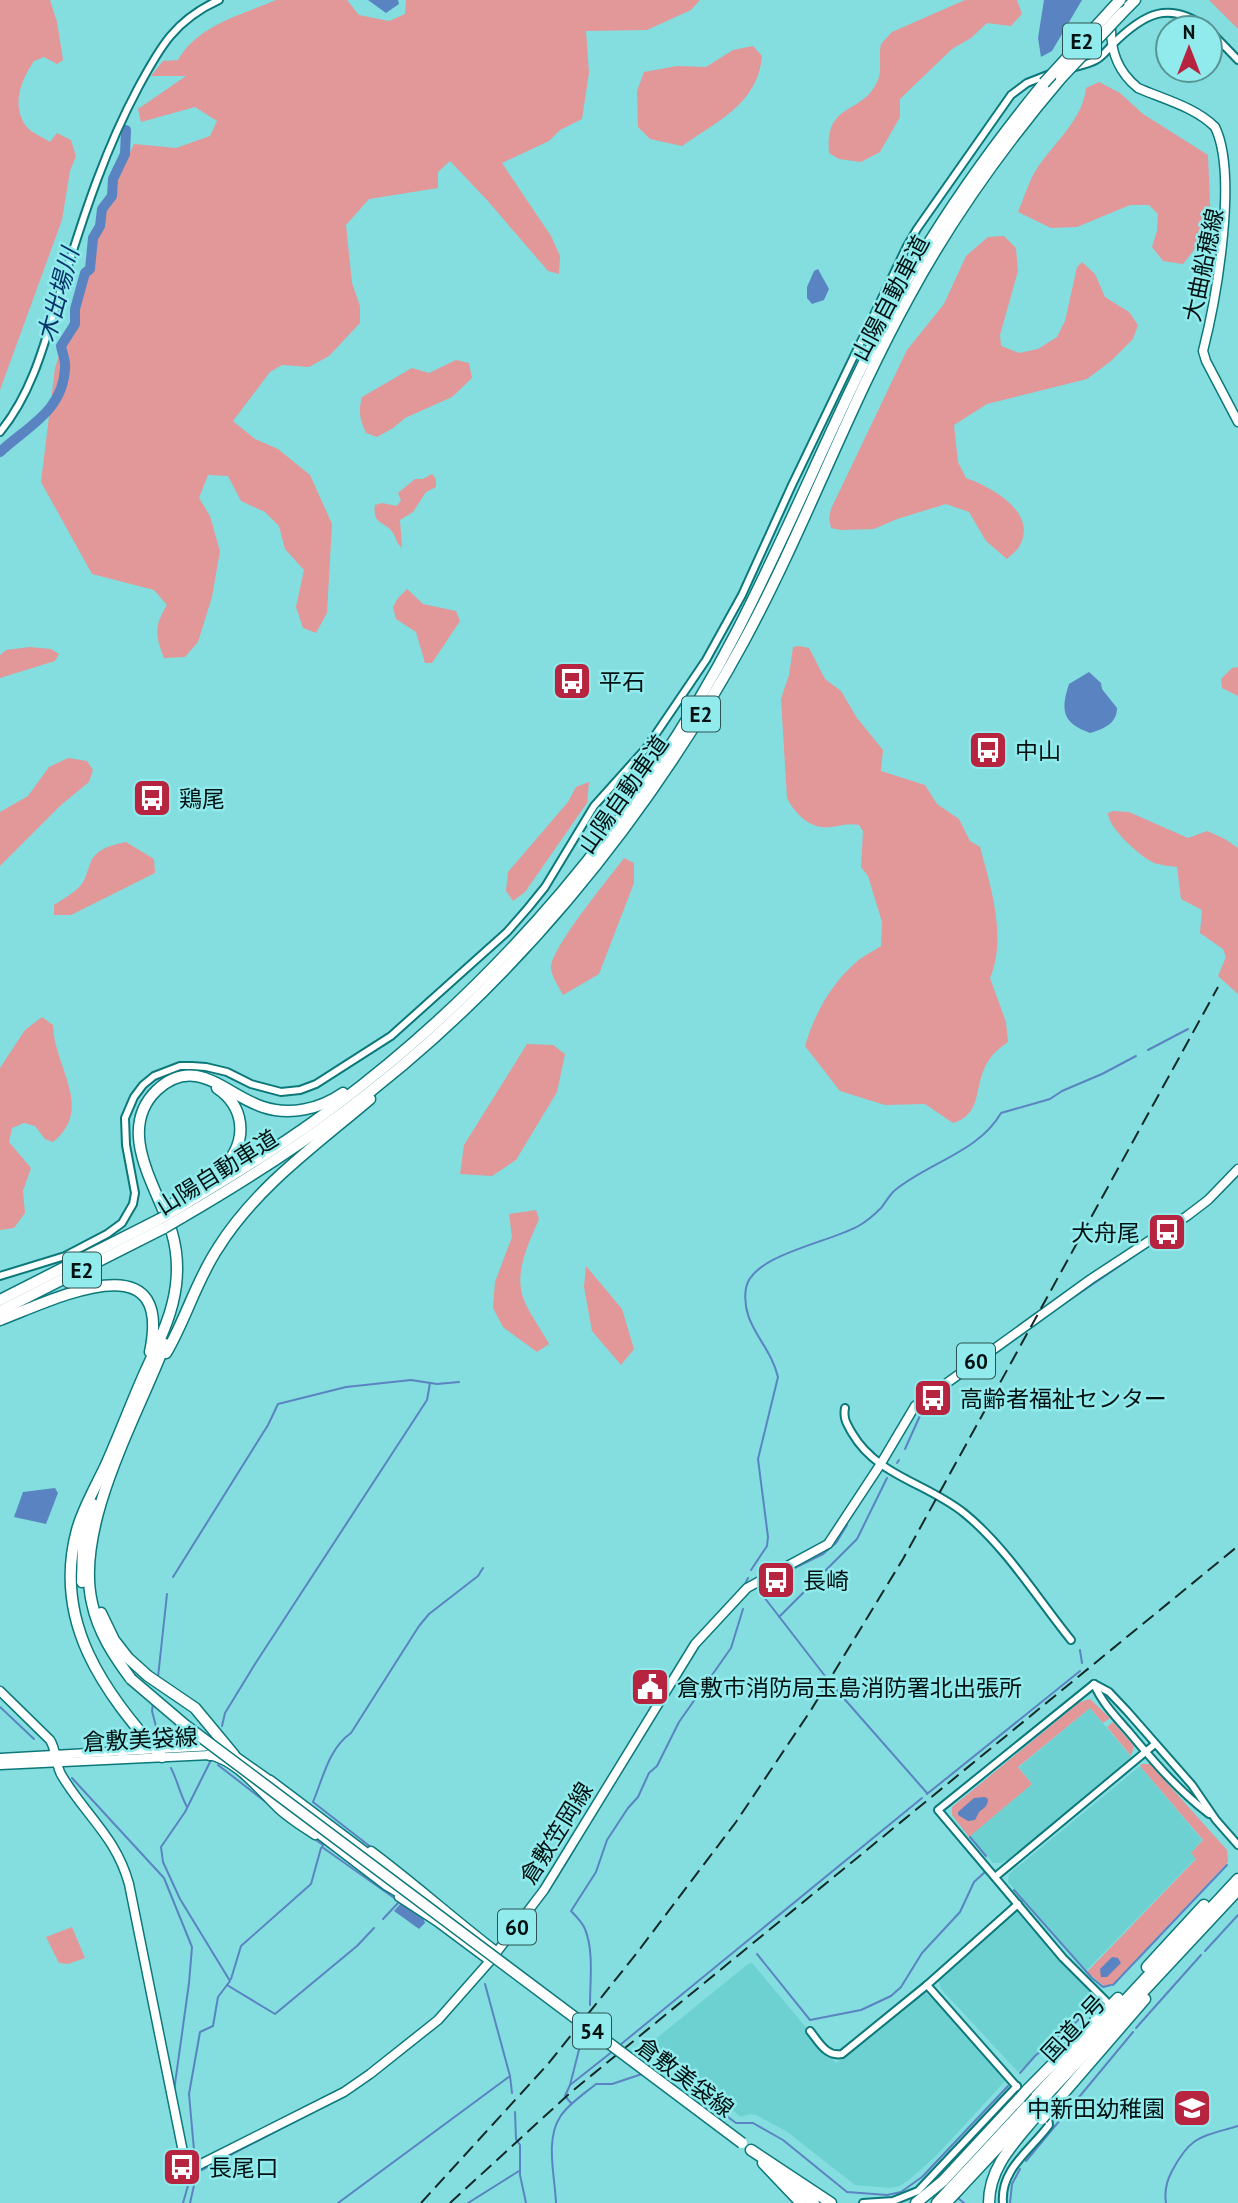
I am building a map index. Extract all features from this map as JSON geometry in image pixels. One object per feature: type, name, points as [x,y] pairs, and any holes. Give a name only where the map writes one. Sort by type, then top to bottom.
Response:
[{"type":"highway","name":"山陽自動車道","points":[[0,1311],[177,1210],[289,1139],[380,1071],[481,980],[570,881],[673,740],[735,635],[868,354],[919,259],[972,177],[1044,83],[1121,0]]},
{"type":"highway","name":"山陽自動車道","points":[[177,1210],[276,1160],[391,1074],[446,1026],[516,957],[578,888],[655,786],[745,639],[921,275],[982,180],[1020,128],[1061,78],[1135,0]]},
{"type":"highway","points":[[146,1381],[171,1345],[205,1269],[241,1215],[274,1181],[385,1086],[446,1026]]},
{"type":"highway","points":[[131,1679],[112,1652],[97,1622],[89,1590],[89,1561],[96,1516],[170,1313],[177,1273],[173,1236],[148,1175],[140,1144],[141,1119],[151,1097],[173,1080],[200,1076],[219,1083],[260,1106],[275,1110],[298,1110],[331,1100],[380,1071]]},
{"type":"highway","points":[[159,1753],[135,1725],[92,1662],[77,1627],[72,1600],[71,1570],[78,1529],[178,1304],[183,1263],[176,1225],[147,1152],[147,1119],[153,1104],[163,1092],[184,1082],[201,1082],[223,1092],[233,1104],[239,1119],[239,1143],[224,1167],[177,1210],[161,1220]]},
{"type":"highway","name":"E2","points":[[0,1300],[161,1220]]},
{"type":"highway","points":[[0,1320],[98,1286],[128,1286],[145,1298],[153,1315],[153,1338],[146,1381]]},
{"type":"highway","points":[[105,1467],[85,1532],[82,1580],[85,1602],[96,1633],[108,1654],[131,1679],[185,1725],[443,1918]]},
{"type":"highway","points":[[89,1561],[96,1599],[108,1630],[128,1658],[148,1676],[195,1708],[234,1755]]},
{"type":"highway","points":[[120,1751],[138,1740],[135,1725]]},
{"type":"highway","points":[[210,1755],[220,1748],[219,1736]]},
{"type":"highway","name":"54","points":[[266,1786],[329,1825],[396,1876],[443,1918]]},
{"type":"highway","name":"54","points":[[266,1786],[322,1835],[387,1885],[443,1918]]},
{"type":"highway","name":"国道2号","points":[[946,2203],[1116,2021],[1238,1879]]},
{"type":"highway","name":"国道2号","points":[[937,2203],[1178,1949],[1238,1890]]},
{"type":"highway","points":[[991,2181],[1001,2164],[1128,2018],[1238,1898]]},
{"type":"highway","points":[[916,2203],[943,2181],[1204,1905]]},
{"type":"highway","name":"倉敷美袋線","points":[[443,1918],[751,2150],[801,2198]]},
{"type":"highway","points":[[989,2203],[991,2181],[998,2166],[1116,2021]]},
{"type":"highway","points":[[751,2150],[831,2203]]},
{"type":"highway","points":[[924,2203],[954,2184]]},
{"type":"highway","name":"54","points":[[801,2198],[812,2203]]},
{"type":"main road","points":[[1111,46],[1113,0]]},
{"type":"main road","name":"大曲船穂線","points":[[1111,46],[1114,57],[1138,88],[1190,110],[1220,132],[1229,151],[1235,179]]},
{"type":"main road","name":"大曲船穂線","points":[[1232,241],[1203,351],[1238,422]]},
{"type":"main road","name":"倉敷笠岡線","points":[[57,1758],[61,1775],[83,1808],[113,1843],[125,1871],[187,2170],[309,2111],[364,2079],[438,2020],[490,1961],[544,1890],[695,1644],[747,1588],[828,1544],[915,1406],[1091,1279],[1187,1216],[1208,1200],[1238,1169]]},
{"type":"main road","name":"倉敷美袋線","points":[[0,1691],[45,1734],[52,1743],[57,1758]]},
{"type":"main road","name":"倉敷美袋線","points":[[57,1758],[159,1753],[205,1746],[220,1748],[234,1755],[266,1786]]},
{"type":"main road","name":"倉敷美袋線","points":[[57,1758],[120,1751],[210,1755],[266,1786]]},
{"type":"main road","points":[[0,1758],[57,1758]]},
{"type":"main road","points":[[0,1765],[57,1758]]},
{"type":"main road","points":[[266,1786],[295,1793],[411,1881],[497,1952]]},
{"type":"main road","points":[[266,1786],[279,1809],[490,1961]]},
{"type":"street","points":[[0,432],[19,406],[34,373],[106,153],[133,98],[159,48],[169,35],[192,15],[219,0]]},
{"type":"street","points":[[0,1276],[65,1256],[122,1223],[133,1205],[135,1193],[126,1145],[125,1118],[134,1097],[154,1076],[180,1066],[199,1066],[281,1092],[300,1090],[316,1084],[391,1036],[507,932],[545,887],[594,806],[648,747],[706,660],[742,595],[868,326],[917,229],[1011,95],[1039,76],[1095,61],[1141,19],[1163,8],[1185,10],[1192,14]]},
{"type":"street","points":[[1224,45],[1238,60]]},
{"type":"street","points":[[845,1408],[845,1420],[868,1455],[880,1465],[965,1514],[1003,1554],[1071,1640]]},
{"type":"street","points":[[1094,1684],[1104,1688],[1118,1701],[1192,1785],[1216,1820],[1238,1845]]},
{"type":"street","points":[[1094,1684],[1103,1701],[1183,1794],[1216,1820]]},
{"type":"street","points":[[1094,1684],[939,1810],[1063,1958],[1106,2001]]},
{"type":"street","points":[[995,1877],[1155,1744]]},
{"type":"street","points":[[810,2031],[827,2052],[842,2053],[927,1985],[1018,1903]]},
{"type":"street","points":[[927,1985],[1024,2095]]},
{"type":"street","points":[[863,2203],[903,2199],[918,2191],[1017,2086]]},
{"type":"street","points":[[1003,2203],[1003,2187],[1011,2170],[1049,2125],[1045,2114]]},
{"type":"shaded area","points":[[0,0],[50,0],[57,22],[63,60],[57,64],[44,57],[34,61],[22,84],[19,110],[26,126],[34,133],[50,142],[57,133],[71,140],[76,156],[70,171],[62,220],[0,390]]},
{"type":"shaded area","points":[[276,0],[347,0],[359,15],[389,21],[405,14],[406,0],[700,0],[691,10],[647,30],[586,31],[589,73],[582,119],[560,130],[549,141],[502,163],[551,236],[560,256],[559,274],[548,271],[450,161],[438,172],[438,188],[369,199],[346,225],[352,283],[360,306],[360,323],[329,356],[309,367],[282,365],[270,372],[233,421],[255,439],[278,449],[310,475],[332,524],[327,613],[316,633],[303,628],[296,607],[304,570],[285,549],[279,526],[265,512],[241,501],[228,476],[208,475],[199,498],[210,516],[220,551],[212,597],[198,642],[185,657],[164,658],[157,631],[167,605],[154,590],[92,574],[41,482],[55,368],[111,195],[134,144],[176,148],[210,136],[217,121],[195,107],[141,122],[138,109],[186,76],[151,76],[163,61],[178,60],[197,38],[221,22]]},
{"type":"shaded area","points":[[368,0],[398,0],[399,4],[386,13]]},
{"type":"shaded area","points":[[965,0],[1017,0],[1022,14],[1011,26],[987,23],[971,38],[952,49],[900,99],[900,117],[880,152],[861,162],[839,159],[829,153],[829,136],[838,117],[870,93],[877,82],[881,44],[892,32]]},
{"type":"shaded area","points":[[1044,0],[1082,0],[1052,51],[1041,57],[1038,38]]},
{"type":"shaded area","points":[[1209,0],[1238,0],[1238,29],[1224,14]]},
{"type":"shaded area","points":[[753,46],[762,56],[759,73],[744,99],[722,119],[682,146],[650,139],[638,127],[637,91],[644,72],[677,66],[706,67],[733,50]]},
{"type":"shaded area","points":[[1099,82],[1120,93],[1143,114],[1208,155],[1211,228],[1183,264],[1163,261],[1152,247],[1158,214],[1149,205],[1130,205],[1077,227],[1051,228],[1018,212],[1035,172],[1080,110],[1086,88]]},
{"type":"shaded area","points":[[1004,236],[1016,248],[1018,271],[1000,335],[1001,346],[1019,353],[1038,349],[1057,337],[1065,321],[1077,267],[1082,262],[1095,274],[1105,297],[1129,312],[1138,325],[1133,339],[1111,361],[1087,379],[987,404],[954,425],[958,462],[966,478],[999,495],[1018,513],[1023,523],[1024,535],[1019,547],[1007,559],[986,541],[969,512],[946,504],[874,529],[831,528],[831,509],[907,350],[944,304],[966,256],[988,237]]},
{"type":"shaded area","points":[[818,269],[829,289],[824,300],[812,304],[807,298],[807,287],[814,271]]},
{"type":"shaded area","points":[[456,360],[469,363],[472,378],[452,397],[405,418],[377,437],[366,433],[360,415],[362,397],[412,368],[429,373]]},
{"type":"shaded area","points":[[432,474],[436,479],[436,487],[426,492],[413,512],[400,520],[402,548],[390,529],[376,517],[375,505],[382,503],[397,506],[401,500],[398,493],[415,479],[423,479]]},
{"type":"shaded area","points":[[407,589],[423,604],[456,611],[460,621],[432,663],[425,663],[416,632],[396,619],[393,607]]},
{"type":"shaded area","points":[[30,647],[51,649],[59,654],[55,661],[0,678],[0,655],[6,650]]},
{"type":"shaded area","points":[[793,647],[809,648],[825,679],[841,691],[857,718],[883,750],[881,771],[925,785],[937,804],[959,819],[970,841],[980,847],[996,912],[997,946],[990,978],[1006,1022],[1008,1042],[987,1063],[969,1114],[953,1123],[925,1104],[885,1105],[840,1091],[805,1046],[830,992],[856,962],[881,946],[882,922],[868,876],[861,867],[863,831],[859,825],[817,826],[804,820],[787,798],[781,699],[789,675]]},
{"type":"shaded area","points":[[1238,667],[1238,696],[1222,688],[1221,679],[1232,668]]},
{"type":"shaded area","points":[[1089,672],[1101,683],[1102,689],[1117,708],[1112,722],[1090,733],[1074,725],[1065,709],[1069,684]]},
{"type":"shaded area","points":[[68,758],[87,761],[93,770],[89,782],[61,805],[0,866],[0,812],[28,796],[49,767]]},
{"type":"shaded area","points":[[589,782],[587,803],[525,892],[513,901],[506,891],[508,872],[568,802],[576,787]]},
{"type":"shaded area","points":[[1129,812],[1188,838],[1207,831],[1238,848],[1238,994],[1218,976],[1226,957],[1223,949],[1200,933],[1202,910],[1181,899],[1177,867],[1154,863],[1141,855],[1113,826],[1108,813]]},
{"type":"shaded area","points":[[126,842],[154,859],[155,873],[71,915],[54,915],[54,905],[81,885],[92,859],[110,846]]},
{"type":"shaded area","points":[[624,858],[634,863],[634,883],[599,974],[563,995],[551,969],[553,960],[594,896]]},
{"type":"shaded area","points":[[42,1017],[53,1025],[72,1102],[71,1116],[65,1129],[53,1142],[45,1139],[35,1126],[24,1123],[12,1128],[9,1142],[31,1168],[23,1191],[25,1213],[14,1228],[0,1230],[0,1068],[25,1030]]},
{"type":"shaded area","points":[[527,1044],[553,1045],[565,1054],[557,1092],[516,1160],[492,1176],[460,1174],[464,1145]]},
{"type":"shaded area","points":[[536,1210],[539,1219],[524,1258],[520,1279],[526,1306],[549,1344],[537,1352],[503,1327],[493,1308],[495,1282],[512,1237],[509,1214]]},
{"type":"shaded area","points":[[586,1266],[622,1309],[634,1349],[621,1365],[592,1331],[584,1287]]},
{"type":"shaded area","points":[[55,1488],[58,1493],[46,1524],[14,1517],[23,1492]]},
{"type":"shaded area","points":[[1090,1699],[1110,1718],[1103,1723],[1090,1708],[1018,1767],[1032,1784],[969,1837],[952,1815],[952,1807],[1080,1702]]},
{"type":"shaded area","points":[[1090,1708],[1132,1758],[1008,1862],[1006,1860],[993,1863],[970,1836],[1032,1784],[1019,1767]]},
{"type":"shaded area","points":[[1113,1722],[1134,1746],[1131,1756],[1107,1727]]},
{"type":"shaded area","points":[[1150,1764],[1227,1850],[1228,1862],[1113,1984],[1104,1986],[1087,1972],[1196,1859],[1191,1853],[1203,1840],[1140,1766]]},
{"type":"shaded area","points":[[1140,1766],[1202,1840],[1191,1853],[1196,1858],[1086,1971],[1008,1882],[1009,1874]]},
{"type":"shaded area","points":[[974,1798],[988,1799],[987,1803],[975,1820],[968,1821],[958,1815]]},
{"type":"shaded area","points":[[402,1902],[423,1916],[425,1923],[419,1929],[394,1911]]},
{"type":"shaded area","points":[[1015,1909],[1019,1910],[1073,1974],[1098,1997],[1018,2072],[941,1989],[939,1981],[940,1977]]},
{"type":"shaded area","points":[[72,1927],[85,1958],[68,1964],[59,1963],[46,1937]]},
{"type":"shaded area","points":[[1112,1957],[1118,1958],[1121,1963],[1107,1977],[1101,1977],[1100,1969]]},
{"type":"shaded area","points":[[752,1963],[836,2063],[924,1993],[931,1996],[1006,2080],[936,2156],[900,2186],[890,2188],[855,2185],[786,2131],[756,2115],[741,2117],[647,2046]]},
{"type":"waterway","name":"木出場川","points":[[0,452],[42,416],[58,396],[65,368],[61,346],[75,324],[75,309],[85,273],[90,269],[93,238],[100,226],[102,209],[112,196],[113,179],[125,154],[126,130]]},
{"type":"waterway","points":[[1148,1050],[1188,1029]]},
{"type":"waterway","points":[[751,1570],[767,1546],[758,1459],[778,1377],[747,1313],[746,1288],[752,1276],[778,1258],[863,1223],[907,1181],[980,1138],[1001,1113],[1050,1099],[1136,1056]]},
{"type":"waterway","points":[[1046,1316],[1143,1250]]},
{"type":"waterway","points":[[173,1577],[268,1425],[278,1404],[346,1387],[411,1380],[437,1384],[459,1382]]},
{"type":"waterway","points":[[222,1726],[225,1713],[255,1664],[427,1400],[430,1383]]},
{"type":"waterway","points":[[905,1449],[923,1409],[940,1396]]},
{"type":"waterway","points":[[779,1617],[857,1539],[887,1478]]},
{"type":"waterway","points":[[760,1585],[823,1554],[836,1543],[847,1525]]},
{"type":"waterway","points":[[372,1848],[313,1802],[324,1774],[337,1747],[351,1733],[419,1626],[429,1614],[478,1576],[483,1568]]},
{"type":"waterway","points":[[745,1584],[748,1578]]},
{"type":"waterway","points":[[158,1677],[167,1594]]},
{"type":"waterway","points":[[764,1597],[825,1676]]},
{"type":"waterway","points":[[590,2005],[590,1947],[585,1929],[571,1911],[596,1872],[607,1840],[638,1797],[649,1773],[657,1766],[679,1722],[731,1648],[743,1609]]},
{"type":"waterway","points":[[1080,1650],[1082,1663]]},
{"type":"waterway","points":[[927,1794],[1080,1671]]},
{"type":"waterway","points":[[833,1686],[927,1793]]},
{"type":"waterway","points":[[153,1703],[152,1711],[160,1742]]},
{"type":"waterway","points":[[0,1707],[34,1739]]},
{"type":"waterway","points":[[189,2161],[195,2161],[189,2094],[200,2032],[213,2026],[218,1997],[230,1981],[180,1899],[163,1862],[161,1847],[185,1812],[211,1760]]},
{"type":"waterway","points":[[218,1765],[267,1803]]},
{"type":"waterway","points":[[171,1768],[187,1807]]},
{"type":"waterway","points":[[72,1778],[164,1878],[192,1947],[174,2091]]},
{"type":"waterway","points":[[620,2045],[922,1798]]},
{"type":"waterway","points":[[970,1837],[986,1856]]},
{"type":"waterway","points":[[313,1838],[397,1900]]},
{"type":"waterway","points":[[231,1979],[241,1946],[311,1884],[321,1848]]},
{"type":"waterway","points":[[556,1879],[575,1848]]},
{"type":"waterway","points":[[1113,1985],[1227,1865]]},
{"type":"waterway","points":[[757,1954],[810,2020],[861,2010],[891,1996],[901,1987],[922,1953],[960,1912],[974,1882],[985,1872]]},
{"type":"waterway","points":[[419,1883],[428,1891]]},
{"type":"waterway","points":[[1014,1890],[1092,1978],[1103,1987],[1111,1985]]},
{"type":"waterway","points":[[502,1952],[545,1895]]},
{"type":"waterway","points":[[383,1919],[399,1902]]},
{"type":"waterway","points":[[1205,1951],[1238,1915]]},
{"type":"waterway","points":[[227,1985],[275,2014],[357,1946],[374,1928]]},
{"type":"waterway","points":[[1136,2028],[1201,1955]]},
{"type":"waterway","points":[[485,1984],[510,2076],[512,2093]]},
{"type":"waterway","points":[[397,2057],[441,2023],[474,1985]]},
{"type":"waterway","points":[[1020,2073],[1035,2056],[1073,2025],[1099,1999]]},
{"type":"waterway","points":[[1026,2161],[1133,2032]]},
{"type":"waterway","points":[[571,2103],[565,2096],[582,2038]]},
{"type":"waterway","points":[[570,2085],[613,2051]]},
{"type":"waterway","points":[[654,2070],[661,2067],[736,2123],[753,2123],[783,2140],[847,2192],[887,2195],[901,2192],[922,2177],[1008,2086]]},
{"type":"waterway","points":[[556,2203],[552,2147],[555,2126],[563,2112],[596,2084],[612,2084],[642,2074]]},
{"type":"waterway","points":[[338,2203],[510,2076]]},
{"type":"waterway","points":[[355,2089],[371,2078]]},
{"type":"waterway","points":[[192,2175],[342,2097]]},
{"type":"waterway","points":[[515,2112],[516,2139],[520,2145],[520,2175],[526,2203]]},
{"type":"waterway","points":[[1166,2203],[1168,2179],[1185,2150],[1198,2139],[1238,2126]]},
{"type":"waterway","points":[[1010,2203],[1012,2184],[1020,2169]]},
{"type":"waterway","points":[[468,2203],[519,2171]]},
{"type":"waterway","points":[[190,2203],[195,2181]]},
{"type":"waterway","points":[[183,2203],[189,2182]]},
{"type":"waterway","points":[[958,2198],[964,2203]]},
{"type":"railway","points":[[421,2203],[548,2064],[636,1954],[736,1822],[811,1710],[903,1559],[1218,987]]},
{"type":"railway","points":[[450,2203],[570,2093],[1238,1546]]},
{"type":"place","name":"平石","points":[[572,681]]},
{"type":"place","name":"中山","points":[[988,750]]},
{"type":"place","name":"鶏尾","points":[[152,798]]},
{"type":"place","name":"大舟尾","points":[[1167,1232]]},
{"type":"place","name":"高齢者福祉センター","points":[[933,1398]]},
{"type":"place","name":"長崎","points":[[776,1580]]},
{"type":"place","name":"倉敷市消防局玉島消防署北出張所","points":[[650,1687]]},
{"type":"place","name":"中新田幼稚園","points":[[1192,2108]]},
{"type":"place","name":"長尾口","points":[[182,2167]]}]
